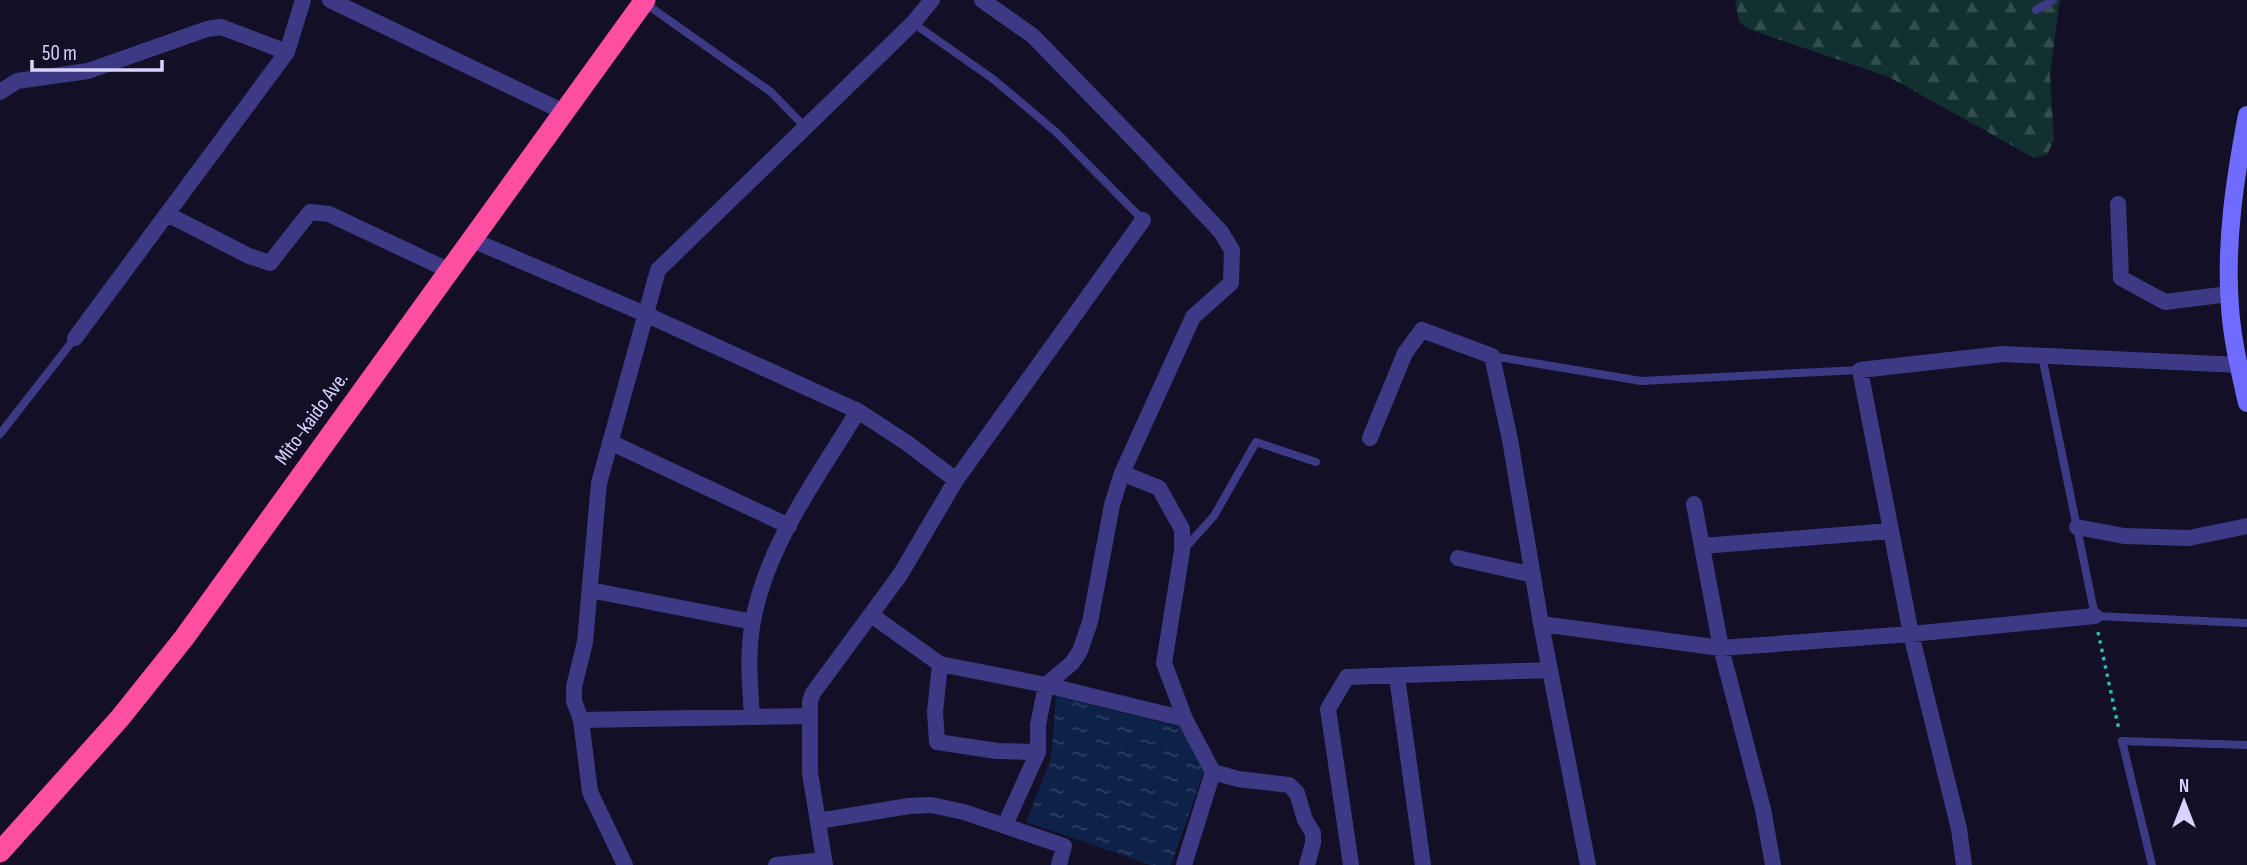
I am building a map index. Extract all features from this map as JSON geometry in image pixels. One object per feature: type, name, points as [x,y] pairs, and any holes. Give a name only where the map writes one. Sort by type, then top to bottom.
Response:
[{"type":"highway","name":"Mito-kaido Ave.","points":[[0,854],[120,718],[184,638],[644,1]]},
{"type":"main road","points":[[2247,115],[2230,231],[2229,294],[2247,403]]},
{"type":"street","points":[[75,338],[287,52],[303,0]]},
{"type":"street","points":[[330,0],[564,112]]},
{"type":"street","points":[[625,865],[590,792],[581,720],[574,701],[574,687],[585,642],[599,483],[659,270],[913,23],[932,0]]},
{"type":"street","points":[[982,0],[1033,36],[1221,232],[1232,250],[1231,283],[1193,317],[1122,473],[1112,505],[1090,622],[1080,651],[1072,663],[1046,685],[1038,725],[1038,752],[1005,825]]},
{"type":"street","points":[[0,92],[17,81],[88,71],[207,29],[220,27],[287,52]]},
{"type":"street","points":[[2118,204],[2121,278],[2165,302],[2229,294]]},
{"type":"street","points":[[167,214],[249,256],[270,263],[310,212],[329,214],[448,271]]},
{"type":"street","points":[[776,865],[824,863],[810,773],[810,716],[813,693],[900,575],[956,480],[1143,220]]},
{"type":"street","points":[[470,239],[645,314],[858,411],[956,480]]},
{"type":"street","points":[[1370,438],[1405,354],[1422,330],[1492,356],[1510,440],[1541,624],[1588,865]]},
{"type":"street","points":[[1964,865],[1959,829],[1911,634],[1860,370],[2003,354],[2239,365]]},
{"type":"street","points":[[752,717],[749,654],[761,586],[789,526],[858,411]]},
{"type":"street","points":[[610,442],[789,526]]},
{"type":"street","points":[[1122,473],[1159,488],[1182,528],[1182,551],[1164,663],[1185,719],[1213,772],[1184,865]]},
{"type":"street","points":[[1694,504],[1721,648],[1763,810],[1773,865]]},
{"type":"street","points":[[2077,527],[2124,536],[2189,538],[2247,526]]},
{"type":"street","points":[[1702,546],[1891,531]]},
{"type":"street","points":[[1458,558],[1533,575]]},
{"type":"street","points":[[590,590],[753,622]]},
{"type":"street","points":[[871,615],[940,664],[1046,685],[1185,719]]},
{"type":"street","points":[[1541,624],[1721,648],[1911,634],[2095,616]]},
{"type":"street","points":[[940,664],[935,712],[937,742],[996,751],[1038,752]]},
{"type":"street","points":[[1351,865],[1328,709],[1347,677],[1550,670]]},
{"type":"street","points":[[1397,677],[1423,865]]},
{"type":"street","points":[[581,720],[810,716]]},
{"type":"street","points":[[1213,772],[1238,779],[1289,785],[1297,793],[1312,833],[1313,843],[1307,865]]},
{"type":"street","points":[[818,821],[931,805],[1005,825],[1064,846],[1059,865]]},
{"type":"street","points":[[0,854],[5,865]]},
{"type":"lane","points":[[2036,9],[2053,0]]},
{"type":"lane","points":[[644,1],[771,92],[804,127]]},
{"type":"lane","points":[[913,23],[993,79],[1056,132],[1143,220]]},
{"type":"lane","points":[[0,434],[75,338]]},
{"type":"lane","points":[[1492,356],[1641,381],[1860,370]]},
{"type":"lane","points":[[2042,356],[2095,616],[2247,623]]},
{"type":"lane","points":[[1182,551],[1214,516],[1256,442],[1316,462]]},
{"type":"lane","points":[[2152,865],[2122,741],[2247,745]]},
{"type":"path","points":[[2095,616],[2122,741]]},
{"type":"green space","points":[[1735,0],[2060,0],[2050,75],[2054,139],[2047,155],[2034,158],[1889,77],[1748,29],[1739,22]]},
{"type":"water","points":[[1056,696],[1180,727],[1204,771],[1171,865],[1151,865],[1026,822],[1051,759]]}]
